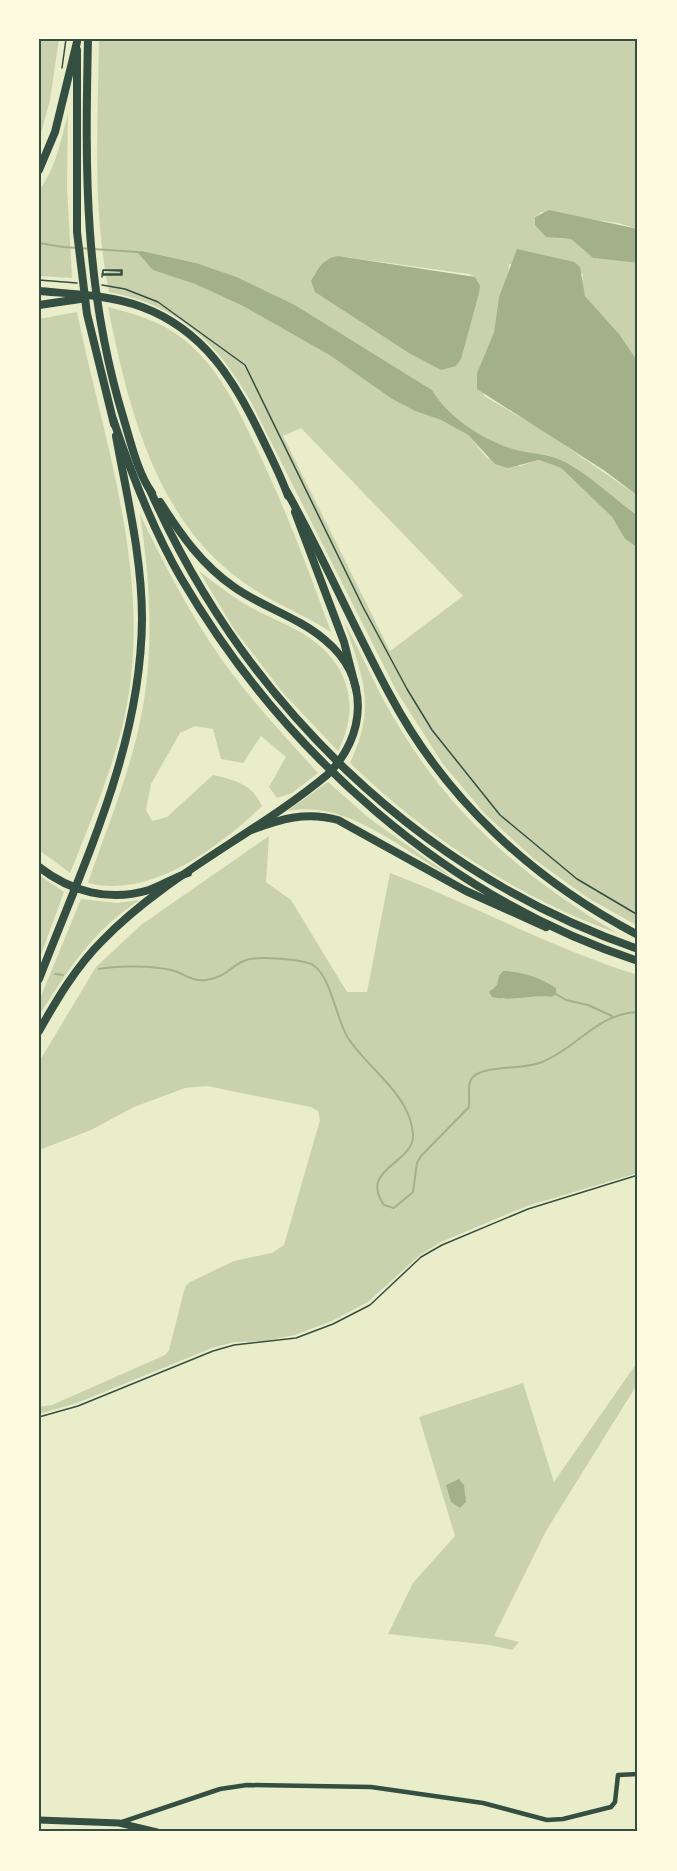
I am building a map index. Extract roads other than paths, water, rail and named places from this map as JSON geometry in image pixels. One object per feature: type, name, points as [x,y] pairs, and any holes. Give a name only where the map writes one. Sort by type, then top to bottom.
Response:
[{"type":"highway","points":[[113,419],[130,470],[180,577],[218,637],[267,703],[321,762],[401,832],[461,875],[519,908],[599,948]]},
{"type":"highway","points":[[150,490],[188,568],[225,630],[267,687],[347,773],[408,825],[478,873],[550,913],[638,949]]},
{"type":"highway","points":[[287,492],[390,696],[437,769],[482,821],[530,866],[585,906],[638,935]]},
{"type":"highway","points":[[251,830],[297,815],[338,820],[502,909],[638,961]]},
{"type":"main road","points":[[88,39],[86,195],[90,257],[98,314],[118,402],[150,490],[183,538],[214,572],[252,599],[325,640],[344,662],[356,689]]},
{"type":"main road","points":[[39,170],[55,132],[77,41]]},
{"type":"main road","points":[[39,979],[108,800],[128,735],[141,648],[138,550],[113,419],[87,314],[76,200],[77,41]]},
{"type":"main road","points":[[39,291],[111,299],[142,307],[187,331],[211,353],[244,402],[287,492],[344,642],[356,689],[357,723],[343,757],[314,786],[188,873],[118,925],[100,942],[71,979],[39,1031]]},
{"type":"main road","points":[[39,305],[75,299],[111,299]]},
{"type":"main road","points":[[39,867],[72,887],[108,895],[149,890],[188,873]]},
{"type":"main road","points":[[39,1820],[119,1823],[157,1832]]},
{"type":"street","points":[[119,1823],[220,1789],[247,1785],[371,1787],[483,1803],[544,1819],[563,1819],[611,1807],[615,1802],[618,1774],[638,1774]]},
{"type":"waterway","points":[[39,243],[63,247],[138,252]]},
{"type":"waterway","points":[[99,969],[155,968],[176,971],[192,979],[201,980],[213,979],[241,962],[252,959],[270,958],[313,965],[329,988],[348,1038],[396,1094],[410,1120],[413,1134],[411,1144],[406,1153],[382,1174],[378,1183],[378,1193],[384,1205],[394,1208],[413,1192],[417,1163],[421,1156],[469,1107],[469,1086],[474,1076],[488,1070],[542,1062],[555,1056],[611,1018],[638,1012]]},
{"type":"waterway","points":[[55,974],[63,975]]},
{"type":"waterway","points":[[556,994],[566,1000],[588,1005],[612,1016]]}]
